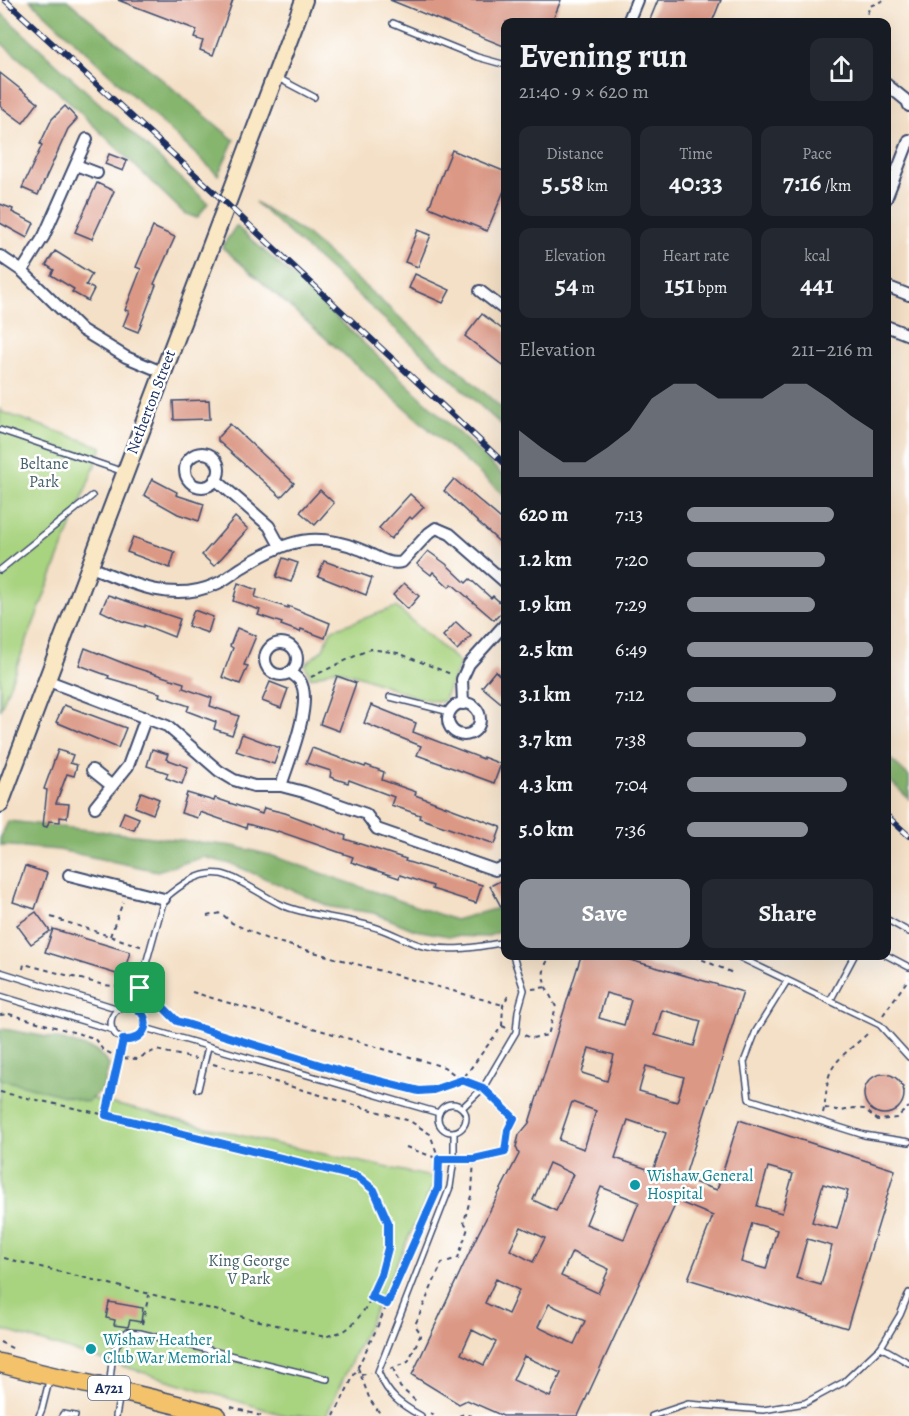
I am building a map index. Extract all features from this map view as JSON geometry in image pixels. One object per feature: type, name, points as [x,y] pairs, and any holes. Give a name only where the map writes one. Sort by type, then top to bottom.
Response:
[{"type":"main road","name":"A721","points":[[0,1363],[50,1377],[115,1389],[217,1416]]},
{"type":"street","name":"Netherton Street","points":[[0,804],[304,0]]},
{"type":"street","points":[[630,18],[637,0]]},
{"type":"street","points":[[891,88],[907,100],[909,106]]},
{"type":"street","points":[[22,271],[44,236],[87,139]]},
{"type":"street","points":[[891,186],[909,140]]},
{"type":"street","points":[[76,165],[97,173]]},
{"type":"street","points":[[0,256],[22,271],[82,330],[126,357],[162,372]]},
{"type":"street","points":[[891,288],[909,295]]},
{"type":"street","points":[[480,291],[501,307]]},
{"type":"street","points":[[891,328],[909,335]]},
{"type":"street","points":[[216,479],[269,526],[280,546]]},
{"type":"street","points":[[89,566],[135,585],[162,592],[195,591],[217,584],[280,546],[310,540],[337,542],[396,564],[405,560],[436,528],[443,529],[450,534],[501,579]]},
{"type":"street","points":[[463,704],[462,679],[469,664],[501,629]]},
{"type":"street","points":[[281,786],[303,711],[304,693],[300,682],[290,672]]},
{"type":"street","points":[[46,680],[167,726],[219,771],[234,780],[254,786],[281,786],[366,814],[377,829],[495,870],[501,868]]},
{"type":"street","points":[[458,705],[473,706],[479,715],[478,725],[472,733],[462,735],[453,731],[448,722],[450,712],[458,705]]},
{"type":"street","points":[[95,807],[128,766],[146,717]]},
{"type":"street","points":[[92,770],[112,786]]},
{"type":"street","points":[[69,875],[164,900]]},
{"type":"lane","points":[[393,23],[477,57],[501,64]]},
{"type":"lane","points":[[275,76],[314,97]]},
{"type":"lane","points":[[0,430],[124,472]]},
{"type":"lane","points":[[0,570],[92,496]]},
{"type":"lane","points":[[390,696],[450,712]]},
{"type":"lane","points":[[134,1007],[164,900],[176,889],[196,877],[219,873],[234,878],[284,906],[317,916],[379,928],[422,946],[447,949],[475,948],[501,943]]},
{"type":"lane","points":[[891,922],[909,932]]},
{"type":"lane","points":[[891,958],[909,967]]},
{"type":"lane","points":[[462,1108],[483,1088],[516,1032],[518,1011],[524,990],[514,960]]},
{"type":"lane","points":[[745,960],[877,1024],[908,1054]]},
{"type":"lane","points":[[830,1001],[852,960]]},
{"type":"lane","points":[[0,972],[119,1009]]},
{"type":"lane","points":[[787,981],[756,1031],[744,1062],[749,1099],[864,1135],[909,1142]]},
{"type":"lane","points":[[0,996],[113,1030]]},
{"type":"lane","points":[[126,1006],[134,1007],[141,1012],[145,1019],[145,1028],[140,1036],[123,1040],[118,1037],[113,1030],[112,1018],[119,1009],[126,1006]]},
{"type":"lane","points":[[145,1028],[440,1113]]},
{"type":"lane","points":[[198,1089],[208,1047]]},
{"type":"lane","points":[[449,1105],[462,1108],[466,1121],[461,1129],[454,1132],[447,1131],[441,1126],[440,1113],[449,1105]]},
{"type":"lane","points":[[421,1416],[397,1402],[384,1386],[378,1372],[450,1187],[454,1159],[454,1132]]},
{"type":"lane","points":[[652,1416],[688,1404],[763,1410],[805,1403],[844,1382],[881,1347],[900,1315],[909,1293]]},
{"type":"lane","points":[[116,1416],[114,1350],[127,1332],[140,1333],[327,1379]]},
{"type":"lane","points":[[881,1347],[909,1363]]},
{"type":"lane","points":[[39,1416],[50,1377]]},
{"type":"lane","points":[[62,1416],[63,1414],[75,1416]]},
{"type":"path","points":[[866,18],[870,6],[884,0]]},
{"type":"path","points":[[300,682],[370,649],[398,653],[462,679]]},
{"type":"path","points":[[110,936],[124,897]]},
{"type":"path","points":[[207,916],[221,913],[232,923],[267,939],[503,1005]]},
{"type":"path","points":[[51,917],[151,950]]},
{"type":"path","points":[[703,960],[735,974]]},
{"type":"path","points":[[20,978],[24,964],[104,985],[140,988],[147,991],[177,1021],[343,1072],[419,1091],[440,1089],[462,1080]]},
{"type":"path","points":[[821,1122],[830,1074],[840,1058],[859,1044],[877,1024],[909,978]]},
{"type":"path","points":[[192,992],[444,1067],[462,1080],[483,1088],[514,1118],[508,1130],[505,1152],[474,1159],[439,1159],[406,1147]]},
{"type":"path","points":[[9,1014],[14,1000]]},
{"type":"path","points":[[0,1015],[9,1014],[94,1038],[103,1050],[120,1058],[137,1059],[156,1050],[204,1061],[410,1121],[429,1134],[439,1159],[438,1188],[334,1416]]},
{"type":"path","points":[[106,1115],[123,1040]]},
{"type":"path","points":[[0,1092],[106,1115],[358,1177],[374,1190],[388,1222],[388,1248],[381,1275],[371,1297],[346,1330],[325,1337],[0,1257]]},
{"type":"path","points":[[824,1108],[842,1111],[854,1108],[864,1109],[878,1120],[896,1118],[909,1107]]},
{"type":"path","points":[[361,1375],[408,1362],[421,1334],[415,1325],[442,1263],[458,1257],[465,1241],[468,1228],[464,1222],[472,1192],[474,1159]]},
{"type":"path","points":[[140,1333],[150,1294]]},
{"type":"path","points":[[371,1297],[387,1304]]},
{"type":"path","points":[[358,1367],[370,1400],[382,1416]]},
{"type":"path","points":[[393,1368],[400,1387],[422,1406]]},
{"type":"path","points":[[429,1412],[438,1416]]},
{"type":"path","points":[[459,1416],[464,1414],[472,1416]]},
{"type":"green space","points":[[30,0],[67,0],[234,140],[218,175]]},
{"type":"green space","points":[[0,12],[208,203],[197,218],[184,213],[63,96],[0,42]]},
{"type":"green space","points":[[255,202],[306,234],[501,407],[501,424]]},
{"type":"green space","points":[[236,226],[296,279],[501,473],[501,492],[222,247]]},
{"type":"green space","name":"Beltane Park","points":[[0,409],[2,412],[102,447],[0,710]]},
{"type":"green space","points":[[396,607],[460,663],[443,702],[418,698],[335,669],[311,678],[305,665],[323,649],[331,630]]},
{"type":"green space","points":[[891,760],[909,776],[909,799],[891,782]]},
{"type":"green space","points":[[8,821],[233,846],[270,855],[455,920],[501,907],[501,931],[486,937],[449,936],[415,930],[374,913],[331,907],[234,865],[204,857],[157,871],[59,850],[0,845],[0,839]]},
{"type":"green space","points":[[0,1030],[63,1040],[97,1051],[109,1065],[103,1089],[87,1102],[0,1079]]},
{"type":"green space","name":"King George V Park","points":[[0,1076],[263,1141],[436,1178],[326,1416],[287,1416],[0,1329]]},
{"type":"building","points":[[118,0],[233,0],[213,55],[200,50],[203,41],[194,38],[197,30]]},
{"type":"building","points":[[390,0],[561,0],[554,18],[501,18],[501,45]]},
{"type":"building","points":[[658,0],[721,0],[714,18],[651,18]]},
{"type":"building","points":[[0,73],[38,103],[23,123],[0,106]]},
{"type":"building","points":[[65,106],[77,119],[68,129],[38,195],[22,188],[52,119]]},
{"type":"building","points":[[452,150],[501,170],[501,198],[487,231],[429,207]]},
{"type":"building","points":[[109,154],[127,161],[123,171],[105,164]]},
{"type":"building","points":[[97,183],[114,191],[92,239],[75,232]]},
{"type":"building","points":[[0,204],[13,209],[12,212],[34,223],[27,238],[0,223]]},
{"type":"building","points":[[153,227],[175,237],[154,284],[156,285],[138,332],[123,326],[129,311],[125,310],[141,269],[136,267]]},
{"type":"building","points":[[418,230],[431,235],[418,267],[405,262]]},
{"type":"building","points":[[55,251],[92,274],[86,285],[94,289],[88,301],[72,292],[74,289],[51,275],[54,270],[46,265]]},
{"type":"building","points":[[415,274],[450,290],[443,303],[409,288]]},
{"type":"building","points":[[482,314],[501,328],[501,364],[465,336]]},
{"type":"building","points":[[209,400],[210,419],[174,420],[173,401]]},
{"type":"building","points":[[230,424],[294,483],[281,497],[218,441],[218,437]]},
{"type":"building","points":[[152,479],[177,492],[176,495],[204,504],[199,521],[178,514],[144,495]]},
{"type":"building","points":[[454,479],[501,519],[501,543],[444,491]]},
{"type":"building","points":[[320,490],[334,503],[315,525],[300,512]]},
{"type":"building","points":[[410,494],[424,507],[412,519],[410,517],[391,539],[379,528]]},
{"type":"building","points":[[235,517],[248,529],[214,566],[202,555]]},
{"type":"building","points":[[133,537],[175,552],[170,568],[127,552]]},
{"type":"building","points":[[428,551],[466,583],[470,579],[491,598],[493,596],[501,603],[501,613],[494,620],[452,584],[449,587],[433,572],[431,575],[417,564]]},
{"type":"building","points":[[283,558],[298,563],[291,582],[276,577]]},
{"type":"building","points":[[324,561],[372,578],[366,595],[318,576]]},
{"type":"building","points":[[238,583],[257,590],[255,597],[288,608],[288,606],[330,623],[325,638],[301,629],[300,632],[281,625],[282,623],[258,615],[260,610],[233,601]]},
{"type":"building","points":[[404,583],[419,596],[408,609],[393,595]]},
{"type":"building","points":[[108,595],[180,619],[174,637],[144,625],[144,627],[122,621],[101,611]]},
{"type":"building","points":[[194,610],[213,617],[208,633],[188,626]]},
{"type":"building","points":[[456,622],[471,636],[457,650],[443,636]]},
{"type":"building","points":[[237,628],[256,636],[244,665],[248,666],[240,684],[222,677],[233,648],[230,646]]},
{"type":"building","points":[[85,648],[133,667],[184,683],[183,688],[212,698],[210,706],[239,716],[232,735],[214,729],[216,722],[187,711],[189,706],[159,696],[160,693],[108,678],[109,676],[79,665]]},
{"type":"building","points":[[495,671],[501,676],[501,703],[482,687]]},
{"type":"building","points":[[337,676],[356,683],[339,731],[320,724]]},
{"type":"building","points":[[270,682],[288,689],[281,708],[262,701]]},
{"type":"building","points":[[64,705],[126,728],[118,748],[56,722]]},
{"type":"building","points":[[371,705],[416,723],[413,732],[501,764],[494,783],[417,755],[421,746],[364,723]]},
{"type":"building","points":[[242,734],[280,748],[274,764],[236,751]]},
{"type":"building","points":[[312,748],[384,772],[382,780],[416,792],[415,795],[501,827],[495,844],[419,818],[420,815],[391,805],[394,797],[349,780],[348,783],[330,777],[331,771],[306,763]]},
{"type":"building","points":[[152,749],[168,754],[166,759],[188,767],[182,784],[166,778],[168,773],[147,766]]},
{"type":"building","points":[[58,750],[73,755],[70,763],[77,765],[74,776],[67,774],[56,803],[69,804],[67,818],[60,817],[60,822],[49,821],[47,827],[43,826],[47,790],[44,789]]},
{"type":"building","points":[[141,792],[159,799],[153,814],[135,807]]},
{"type":"building","points":[[187,793],[214,801],[215,798],[262,814],[264,808],[285,813],[346,836],[345,839],[406,859],[405,861],[482,885],[476,903],[432,889],[433,886],[400,875],[399,878],[351,862],[353,857],[278,831],[247,824],[246,828],[200,812],[198,818],[181,813]]},
{"type":"building","points":[[124,812],[139,818],[134,830],[119,825]]},
{"type":"building","points":[[25,866],[47,873],[35,909],[13,902]]},
{"type":"building","points":[[501,880],[501,907],[490,886]]},
{"type":"building","points":[[36,912],[50,931],[31,944],[17,925]]},
{"type":"building","points":[[53,929],[130,952],[123,976],[45,952]]},
{"type":"building","name":"Wishaw General Hospital","points":[[580,960],[630,960],[743,992],[684,1179],[717,1190],[739,1120],[895,1170],[847,1328],[688,1279],[713,1216],[677,1201],[578,1416],[503,1416],[467,1400],[459,1404],[412,1375],[478,1234],[519,1154],[516,1147],[519,1135],[529,1123]],"holes":[[[606,993],[631,1000],[624,1025],[599,1018]],[[662,1010],[701,1021],[694,1046],[655,1035]],[[589,1048],[614,1055],[607,1081],[582,1073]],[[646,1066],[684,1077],[677,1102],[639,1091]],[[572,1102],[596,1111],[584,1149],[559,1140]],[[628,1120],[666,1133],[653,1171],[615,1158]],[[549,1163],[573,1174],[556,1211],[533,1200]],[[768,1167],[793,1174],[782,1213],[757,1206]],[[823,1184],[848,1191],[837,1229],[812,1222]],[[601,1187],[639,1202],[624,1239],[586,1224]],[[752,1223],[777,1230],[766,1269],[741,1262]],[[521,1227],[545,1238],[533,1262],[510,1250]],[[807,1239],[832,1246],[821,1285],[796,1278]],[[572,1252],[609,1269],[598,1293],[561,1276]],[[496,1279],[519,1290],[508,1314],[485,1303]],[[549,1304],[585,1321],[574,1344],[538,1327]],[[472,1330],[496,1342],[484,1365],[461,1354]],[[524,1356],[561,1373],[550,1397],[513,1380]]]},
{"type":"building","points":[[884,1074],[898,1080],[904,1094],[898,1108],[884,1114],[870,1108],[864,1094],[870,1080]]},
{"type":"building","points":[[109,1302],[143,1308],[141,1322],[130,1320],[128,1327],[114,1325],[115,1320],[106,1318]]},
{"type":"railway","points":[[5,0],[501,460]]},
{"type":"railway","points":[[891,820],[909,836]]},
{"type":"place","name":"Wishaw General Hospital","points":[[635,1185]]},
{"type":"place","name":"Wishaw Heather Club War Memorial","points":[[91,1349]]},
{"type":"route","points":[[140,988],[155,998],[177,1021],[343,1072],[419,1091],[433,1090],[462,1080],[483,1088],[514,1118],[508,1130],[505,1152],[474,1159],[439,1159],[438,1188],[387,1304],[371,1297],[381,1275],[388,1248],[388,1222],[374,1190],[358,1177],[106,1115],[123,1040],[130,1041],[140,1036],[146,1025],[141,1012],[134,1007],[140,988]]}]
